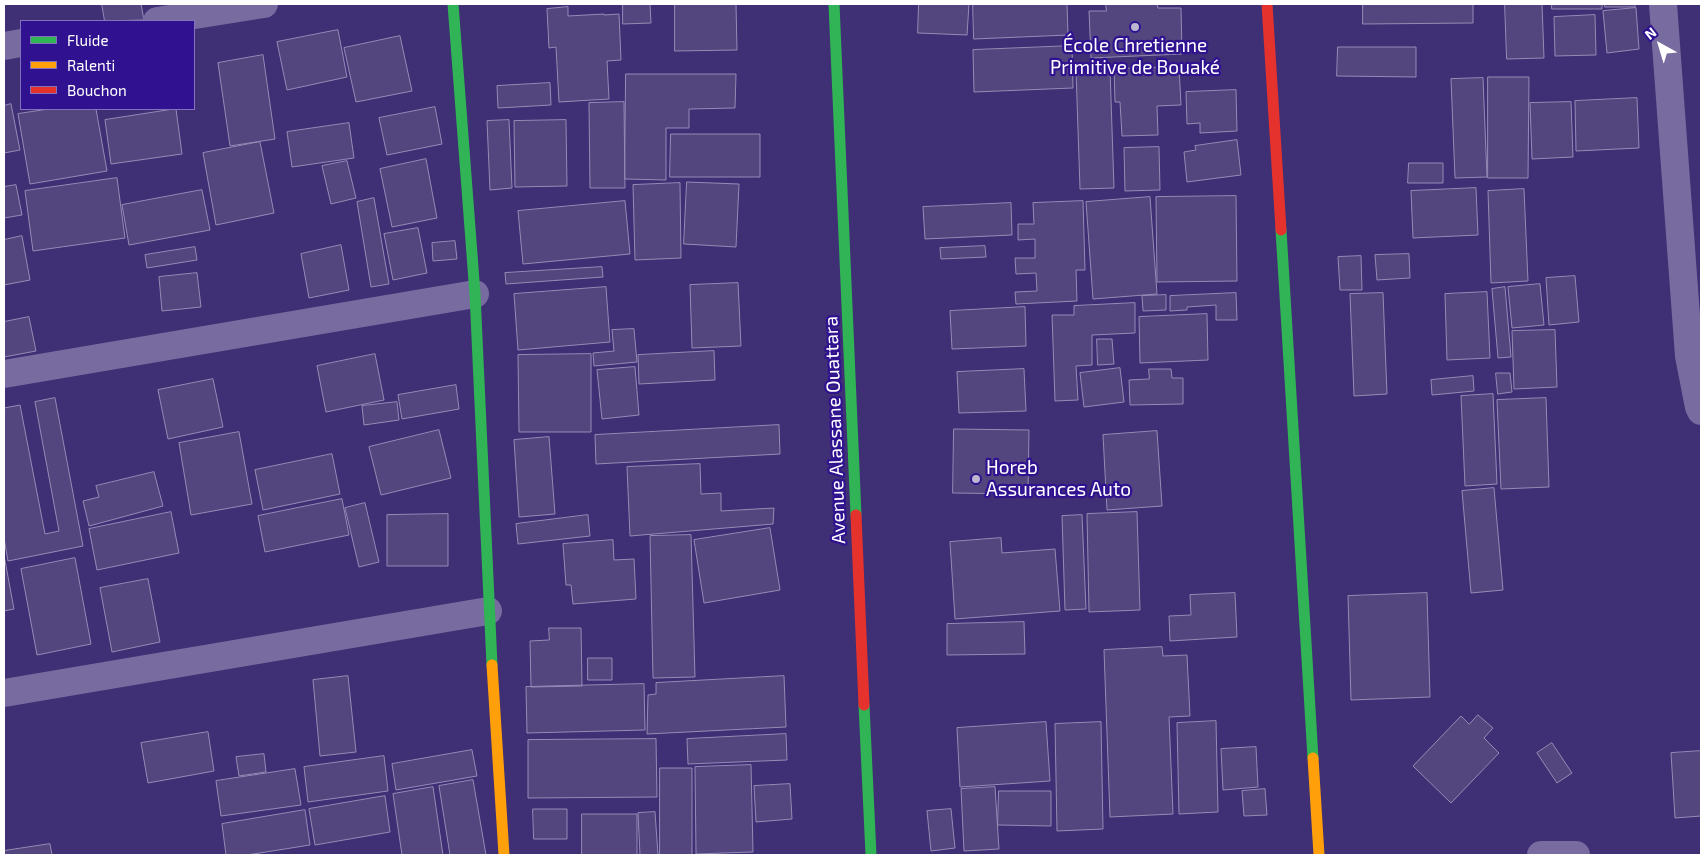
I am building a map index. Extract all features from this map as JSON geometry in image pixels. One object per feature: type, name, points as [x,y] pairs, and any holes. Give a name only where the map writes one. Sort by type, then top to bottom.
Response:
[{"type":"street","points":[[163,20],[264,4]]},
{"type":"street","points":[[453,4],[476,294],[488,611],[504,855]]},
{"type":"street","name":"Avenue Alassane Ouattara","points":[[834,4],[871,855]]},
{"type":"street","points":[[1267,4],[1318,855]]},
{"type":"street","points":[[1663,4],[1689,356],[1701,411]]},
{"type":"street","points":[[4,46],[20,43]]},
{"type":"street","points":[[4,374],[476,294]]},
{"type":"street","points":[[4,693],[488,611]]},
{"type":"street","points":[[1541,855],[1576,855]]},
{"type":"building","points":[[102,4],[141,4],[144,20],[105,20]]},
{"type":"building","points":[[623,4],[650,4],[651,23],[623,24]]},
{"type":"building","points":[[675,4],[736,4],[737,50],[675,51]]},
{"type":"building","points":[[919,4],[969,4],[967,35],[918,33]]},
{"type":"building","points":[[973,4],[1067,4],[1068,35],[974,39]]},
{"type":"building","points":[[1106,4],[1157,4],[1158,8],[1181,8],[1182,54],[1091,58],[1089,11],[1106,11]]},
{"type":"building","points":[[1363,4],[1473,4],[1473,23],[1363,24]]},
{"type":"building","points":[[1505,4],[1542,4],[1544,58],[1507,59]]},
{"type":"building","points":[[1552,4],[1602,4],[1602,9],[1552,9]]},
{"type":"building","points":[[1605,4],[1635,4],[1635,7],[1605,7]]},
{"type":"building","points":[[568,7],[568,16],[619,14],[621,60],[607,61],[609,99],[559,102],[556,47],[549,48],[547,9]]},
{"type":"building","points":[[1636,8],[1639,49],[1607,53],[1603,11]]},
{"type":"building","points":[[1595,15],[1596,55],[1555,56],[1554,17]]},
{"type":"building","points":[[338,30],[347,77],[287,90],[277,42]]},
{"type":"building","points":[[400,36],[412,91],[356,102],[344,48]]},
{"type":"building","points":[[1072,46],[1073,88],[974,92],[973,50]]},
{"type":"building","points":[[1338,47],[1416,47],[1416,77],[1337,76]]},
{"type":"building","points":[[263,55],[275,139],[230,146],[218,63]]},
{"type":"building","points":[[1179,67],[1181,105],[1157,106],[1158,135],[1122,136],[1120,102],[1115,102],[1114,69]]},
{"type":"building","points":[[1110,69],[1114,188],[1080,189],[1076,70]]},
{"type":"building","points":[[626,74],[736,74],[735,108],[689,109],[689,128],[666,128],[666,180],[625,179]]},
{"type":"building","points":[[1488,77],[1529,77],[1528,178],[1488,178]]},
{"type":"building","points":[[1483,78],[1487,177],[1455,178],[1451,79]]},
{"type":"building","points":[[550,83],[551,105],[498,108],[497,86]]},
{"type":"building","points":[[1236,90],[1237,131],[1200,133],[1200,123],[1187,124],[1186,92]]},
{"type":"building","points":[[1637,98],[1639,148],[1576,151],[1575,101]]},
{"type":"building","points":[[624,102],[625,188],[590,188],[589,103]]},
{"type":"building","points":[[1571,102],[1573,157],[1532,159],[1530,103]]},
{"type":"building","points":[[11,104],[20,150],[4,153],[4,106]]},
{"type":"building","points":[[435,107],[442,144],[387,155],[379,118]]},
{"type":"building","points":[[43,110],[96,110],[107,171],[30,184],[18,114]]},
{"type":"building","points":[[176,110],[182,154],[111,164],[105,120]]},
{"type":"building","points":[[509,120],[512,188],[490,190],[487,121]]},
{"type":"building","points":[[566,120],[567,186],[515,187],[514,121]]},
{"type":"building","points":[[349,123],[354,158],[292,167],[287,132]]},
{"type":"building","points":[[671,134],[760,134],[760,177],[670,177]]},
{"type":"building","points":[[1237,140],[1241,175],[1187,182],[1184,152],[1196,150],[1195,146]]},
{"type":"building","points":[[260,142],[274,213],[216,225],[203,153]]},
{"type":"building","points":[[1159,147],[1160,190],[1125,191],[1124,148]]},
{"type":"building","points":[[426,159],[437,218],[392,227],[380,169]]},
{"type":"building","points":[[347,161],[356,198],[331,204],[322,166]]},
{"type":"building","points":[[1409,163],[1443,163],[1443,183],[1408,183]]},
{"type":"building","points":[[117,178],[125,238],[33,251],[25,191]]},
{"type":"building","points":[[687,182],[739,184],[736,247],[684,244]]},
{"type":"building","points":[[680,183],[681,258],[635,260],[633,185]]},
{"type":"building","points":[[16,185],[22,215],[4,218],[4,187]]},
{"type":"building","points":[[1476,188],[1478,235],[1413,238],[1411,191]]},
{"type":"building","points":[[1524,189],[1528,281],[1491,283],[1488,191]]},
{"type":"building","points":[[202,190],[210,230],[129,245],[122,205]]},
{"type":"building","points":[[1236,196],[1237,281],[1157,282],[1156,197]]},
{"type":"building","points":[[1150,197],[1157,294],[1093,299],[1086,202]]},
{"type":"building","points":[[374,198],[389,284],[371,287],[357,202]]},
{"type":"building","points":[[625,201],[630,254],[523,264],[518,211]]},
{"type":"building","points":[[1083,201],[1085,270],[1076,270],[1077,301],[1016,304],[1015,292],[1037,291],[1036,273],[1016,274],[1015,258],[1035,258],[1035,239],[1018,240],[1018,224],[1034,224],[1033,203]]},
{"type":"building","points":[[1011,203],[1012,235],[925,239],[923,207]]},
{"type":"building","points":[[418,228],[427,273],[393,280],[384,234]]},
{"type":"building","points":[[22,236],[30,280],[4,285],[4,240]]},
{"type":"building","points":[[455,241],[457,259],[433,261],[432,243]]},
{"type":"building","points":[[341,245],[349,290],[309,298],[301,254]]},
{"type":"building","points":[[985,246],[986,257],[941,259],[940,248]]},
{"type":"building","points":[[195,247],[197,260],[147,268],[145,255]]},
{"type":"building","points":[[1409,254],[1410,278],[1377,280],[1375,255]]},
{"type":"building","points":[[1361,256],[1362,290],[1340,290],[1338,257]]},
{"type":"building","points":[[602,267],[603,277],[506,284],[505,273]]},
{"type":"building","points":[[197,273],[201,307],[162,311],[159,277]]},
{"type":"building","points":[[1575,276],[1579,322],[1549,325],[1546,278]]},
{"type":"building","points":[[738,283],[741,346],[692,348],[690,285]]},
{"type":"building","points":[[1540,284],[1544,325],[1512,328],[1508,287]]},
{"type":"building","points":[[606,287],[610,342],[518,350],[514,294]]},
{"type":"building","points":[[1505,287],[1511,357],[1498,358],[1492,289]]},
{"type":"building","points":[[1487,292],[1490,358],[1447,360],[1445,294]]},
{"type":"building","points":[[1236,293],[1237,320],[1216,320],[1216,305],[1187,307],[1187,310],[1170,311],[1170,296]]},
{"type":"building","points":[[1383,293],[1387,394],[1354,396],[1350,294]]},
{"type":"building","points":[[1166,295],[1166,310],[1143,311],[1142,296]]},
{"type":"building","points":[[1135,303],[1135,333],[1092,335],[1092,365],[1076,366],[1078,400],[1055,401],[1052,315],[1074,315],[1074,306]]},
{"type":"building","points":[[1025,307],[1026,346],[952,349],[950,311]]},
{"type":"building","points":[[1207,314],[1208,360],[1140,363],[1139,317]]},
{"type":"building","points":[[29,317],[36,351],[4,357],[4,322]]},
{"type":"building","points":[[634,329],[637,362],[594,366],[593,353],[614,351],[612,330]]},
{"type":"building","points":[[1555,330],[1557,387],[1514,389],[1512,331]]},
{"type":"building","points":[[1097,339],[1112,339],[1114,364],[1098,365]]},
{"type":"building","points":[[714,351],[715,380],[639,384],[638,355]]},
{"type":"building","points":[[375,354],[384,400],[326,412],[317,366]]},
{"type":"building","points":[[591,354],[591,432],[519,432],[518,355]]},
{"type":"building","points":[[635,367],[639,415],[602,419],[597,370]]},
{"type":"building","points":[[1120,368],[1124,402],[1084,407],[1080,373]]},
{"type":"building","points":[[1024,369],[1026,411],[959,413],[957,372]]},
{"type":"building","points":[[1149,369],[1171,369],[1172,378],[1183,378],[1183,404],[1130,405],[1129,380],[1149,379]]},
{"type":"building","points":[[1496,373],[1510,373],[1512,392],[1498,394]]},
{"type":"building","points":[[1473,376],[1474,391],[1432,395],[1431,380]]},
{"type":"building","points":[[213,379],[223,427],[168,439],[158,390]]},
{"type":"building","points":[[456,385],[459,409],[402,419],[398,395]]},
{"type":"building","points":[[1493,394],[1497,484],[1465,486],[1461,396]]},
{"type":"building","points":[[55,398],[83,546],[8,561],[4,538],[4,408],[20,405],[45,534],[59,531],[35,402]]},
{"type":"building","points":[[1546,398],[1549,487],[1501,489],[1497,400]]},
{"type":"building","points":[[397,402],[399,420],[364,425],[362,406]]},
{"type":"building","points":[[779,425],[780,454],[596,464],[595,435]]},
{"type":"building","points":[[954,429],[1029,430],[1028,494],[953,493]]},
{"type":"building","points":[[439,430],[451,478],[381,495],[369,447]]},
{"type":"building","points":[[1157,431],[1162,506],[1107,510],[1103,435]]},
{"type":"building","points":[[239,432],[252,504],[191,515],[179,443]]},
{"type":"building","points":[[549,437],[555,514],[519,517],[514,440]]},
{"type":"building","points":[[332,454],[340,494],[263,510],[255,470]]},
{"type":"building","points":[[700,464],[701,494],[721,493],[721,511],[774,508],[773,524],[630,536],[627,467]]},
{"type":"building","points":[[154,472],[163,506],[89,526],[83,501],[99,497],[96,486]]},
{"type":"building","points":[[1494,488],[1503,590],[1471,593],[1462,491]]},
{"type":"building","points":[[342,499],[349,535],[265,552],[258,516]]},
{"type":"building","points":[[365,503],[379,562],[359,567],[345,508]]},
{"type":"building","points":[[171,512],[179,553],[97,570],[89,529]]},
{"type":"building","points":[[1137,512],[1140,610],[1089,612],[1087,514]]},
{"type":"building","points":[[448,514],[448,566],[387,566],[387,515]]},
{"type":"building","points":[[588,515],[590,536],[518,544],[516,524]]},
{"type":"building","points":[[1082,515],[1086,609],[1065,610],[1062,516]]},
{"type":"building","points":[[770,528],[780,590],[704,603],[694,540]]},
{"type":"building","points":[[691,535],[695,677],[653,678],[650,536]]},
{"type":"building","points":[[1001,538],[1002,553],[1055,549],[1060,611],[955,619],[950,542]]},
{"type":"building","points":[[613,540],[614,560],[634,559],[636,599],[573,604],[571,585],[566,585],[563,544]]},
{"type":"building","points":[[4,555],[14,609],[4,611]]},
{"type":"building","points":[[75,558],[91,644],[37,655],[21,569]]},
{"type":"building","points":[[148,579],[160,642],[112,652],[100,588]]},
{"type":"building","points":[[1235,593],[1237,637],[1170,641],[1169,616],[1191,615],[1190,595]]},
{"type":"building","points":[[1427,593],[1430,697],[1351,700],[1348,596]]},
{"type":"building","points":[[1024,622],[1025,654],[947,655],[947,624]]},
{"type":"building","points":[[549,628],[581,628],[582,686],[531,687],[530,641],[549,640]]},
{"type":"building","points":[[1162,647],[1163,656],[1187,655],[1190,716],[1169,717],[1173,814],[1110,817],[1104,650]]},
{"type":"building","points":[[588,658],[612,658],[612,680],[588,680]]},
{"type":"building","points":[[348,676],[356,752],[320,756],[313,680]]},
{"type":"building","points":[[784,676],[786,727],[647,734],[648,695],[656,694],[656,683]]},
{"type":"building","points":[[644,684],[645,730],[527,733],[526,687]]},
{"type":"building","points":[[1478,715],[1493,728],[1484,738],[1499,753],[1451,803],[1413,766],[1461,716],[1469,724]]},
{"type":"building","points":[[1216,721],[1218,812],[1179,814],[1177,723]]},
{"type":"building","points":[[1046,722],[1050,781],[960,787],[957,728]]},
{"type":"building","points":[[1101,722],[1103,829],[1057,831],[1055,724]]},
{"type":"building","points":[[208,732],[214,771],[148,783],[141,743]]},
{"type":"building","points":[[786,734],[787,760],[688,764],[687,739]]},
{"type":"building","points":[[656,739],[657,797],[528,798],[528,740]]},
{"type":"building","points":[[1552,743],[1572,773],[1557,783],[1537,753]]},
{"type":"building","points":[[1256,747],[1258,787],[1223,790],[1221,749]]},
{"type":"building","points":[[472,750],[477,776],[396,790],[392,764]]},
{"type":"building","points":[[1701,751],[1701,816],[1675,818],[1671,753]]},
{"type":"building","points":[[264,754],[266,772],[239,776],[236,757]]},
{"type":"building","points":[[384,756],[388,791],[308,802],[304,767]]},
{"type":"building","points":[[751,765],[753,852],[696,854],[695,767]]},
{"type":"building","points":[[660,768],[692,768],[692,855],[660,855]]},
{"type":"building","points":[[295,769],[301,805],[221,816],[216,781]]},
{"type":"building","points":[[473,780],[486,855],[450,855],[439,786]]},
{"type":"building","points":[[790,784],[792,819],[756,822],[754,786]]},
{"type":"building","points":[[433,787],[443,855],[402,855],[393,794]]},
{"type":"building","points":[[995,787],[999,849],[964,851],[961,789]]},
{"type":"building","points":[[1265,789],[1267,815],[1244,816],[1242,791]]},
{"type":"building","points":[[999,791],[1051,791],[1051,826],[998,825]]},
{"type":"building","points":[[385,796],[390,832],[315,845],[309,809]]},
{"type":"building","points":[[533,809],[567,809],[567,839],[534,839]]},
{"type":"building","points":[[951,809],[955,848],[931,851],[927,811]]},
{"type":"building","points":[[305,810],[310,845],[247,855],[226,855],[222,824]]},
{"type":"building","points":[[655,812],[658,855],[640,855],[638,813]]},
{"type":"building","points":[[582,814],[637,814],[637,855],[582,855]]},
{"type":"building","points":[[50,844],[52,855],[4,855],[4,851]]},
{"type":"traffic: fast","points":[[453,4],[475,294],[492,665]]},
{"type":"traffic: fast","points":[[834,4],[856,515]]},
{"type":"traffic: fast","points":[[1281,230],[1313,758]]},
{"type":"traffic: fast","points":[[864,705],[871,855]]},
{"type":"traffic: slow","points":[[492,665],[504,855]]},
{"type":"traffic: slow","points":[[1313,758],[1319,855]]},
{"type":"traffic: jam","points":[[1267,4],[1281,230]]},
{"type":"traffic: jam","points":[[856,515],[864,705]]},
{"type":"place","name":"École Chretienne Primitive de Bouaké","points":[[1135,27]]},
{"type":"place","name":"Horeb Assurances Auto","points":[[976,479]]}]
